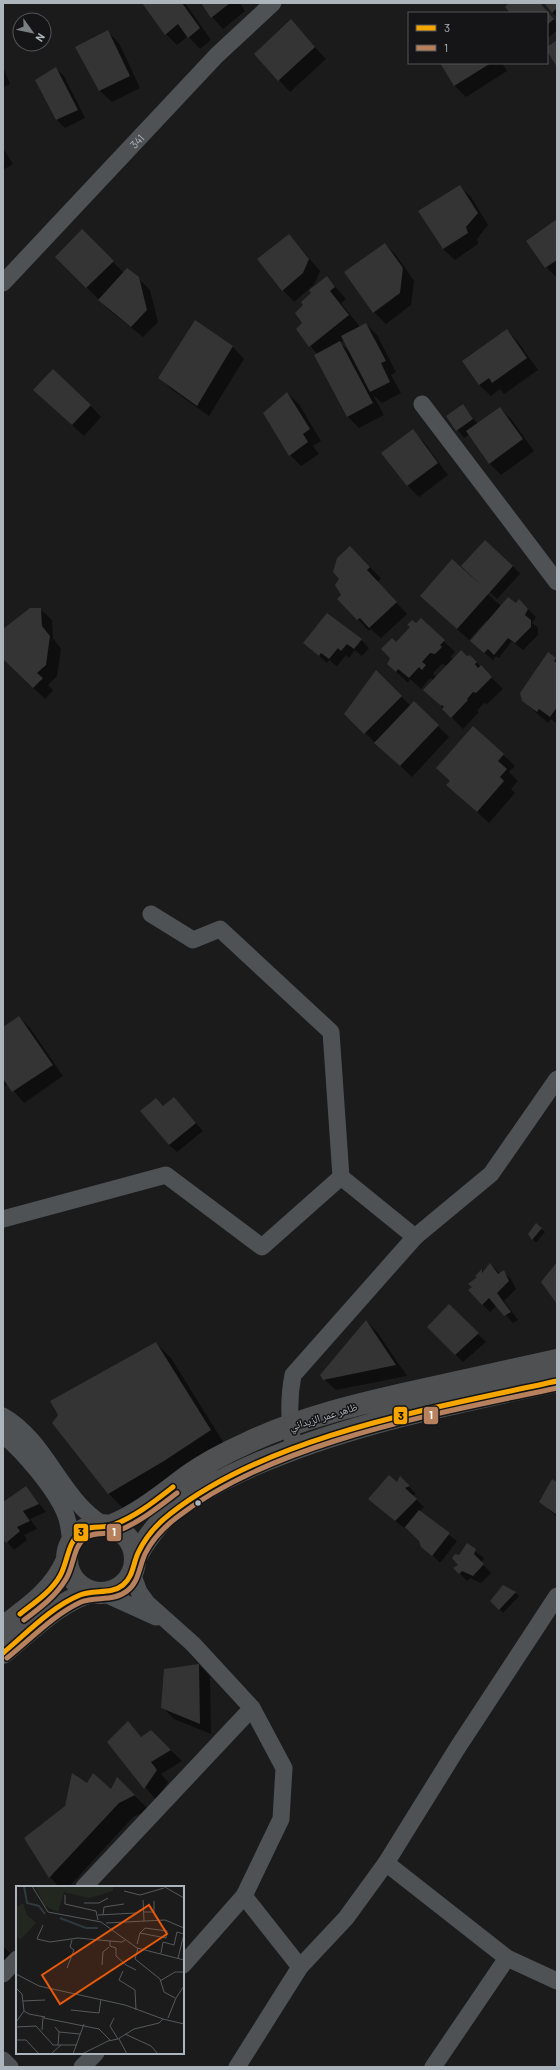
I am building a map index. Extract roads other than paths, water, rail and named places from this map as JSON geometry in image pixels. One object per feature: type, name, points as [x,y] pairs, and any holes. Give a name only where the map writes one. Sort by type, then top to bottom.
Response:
[{"type":"main road","name":"ظاهر عمر الزيداني","points":[[107,1525],[149,1506],[190,1474],[217,1458],[248,1442],[289,1426],[376,1400],[557,1360]]},
{"type":"main road","name":"ظاهر عمر الزيداني","points":[[134,1565],[156,1528],[169,1515],[191,1499],[256,1464],[329,1436],[400,1415],[557,1381]]},
{"type":"main road","points":[[3,1627],[49,1591],[61,1575],[69,1552],[80,1533],[89,1527],[107,1525],[120,1530],[128,1537],[134,1546],[134,1565],[122,1586],[113,1591],[81,1594],[64,1605],[3,1653]]},
{"type":"main road","points":[[69,1552],[69,1570],[74,1580],[83,1588],[98,1592]]},
{"type":"street","name":"341","points":[[3,283],[217,55],[274,3]]},
{"type":"street","points":[[422,404],[557,582]]},
{"type":"street","points":[[151,914],[193,940],[220,929],[331,1032],[341,1177],[414,1237]]},
{"type":"street","points":[[294,1449],[289,1426],[289,1392],[293,1375],[414,1237],[491,1174],[557,1079]]},
{"type":"street","points":[[3,1218],[166,1175],[262,1247],[341,1177]]},
{"type":"street","points":[[3,1416],[24,1432],[39,1447],[78,1504],[90,1517],[107,1525]]},
{"type":"street","points":[[3,1435],[24,1454],[65,1513],[69,1552]]},
{"type":"street","points":[[134,1565],[139,1592],[147,1603],[193,1644],[252,1708],[284,1768],[281,1819],[244,1896],[184,1963]]},
{"type":"street","points":[[98,1592],[170,1624]]},
{"type":"street","points":[[237,2067],[300,1968],[346,1918],[386,1863],[458,1747],[557,1596]]},
{"type":"street","points":[[85,1886],[252,1708]]},
{"type":"street","points":[[386,1863],[507,1958],[557,1981]]},
{"type":"street","points":[[244,1896],[300,1968]]},
{"type":"street","points":[[433,2067],[507,1958]]},
{"type":"street","points":[[3,1974],[16,1960]]},
{"type":"street","points":[[82,2067],[95,2054]]},
{"type":"street","points":[[3,2060],[10,2067]]}]
